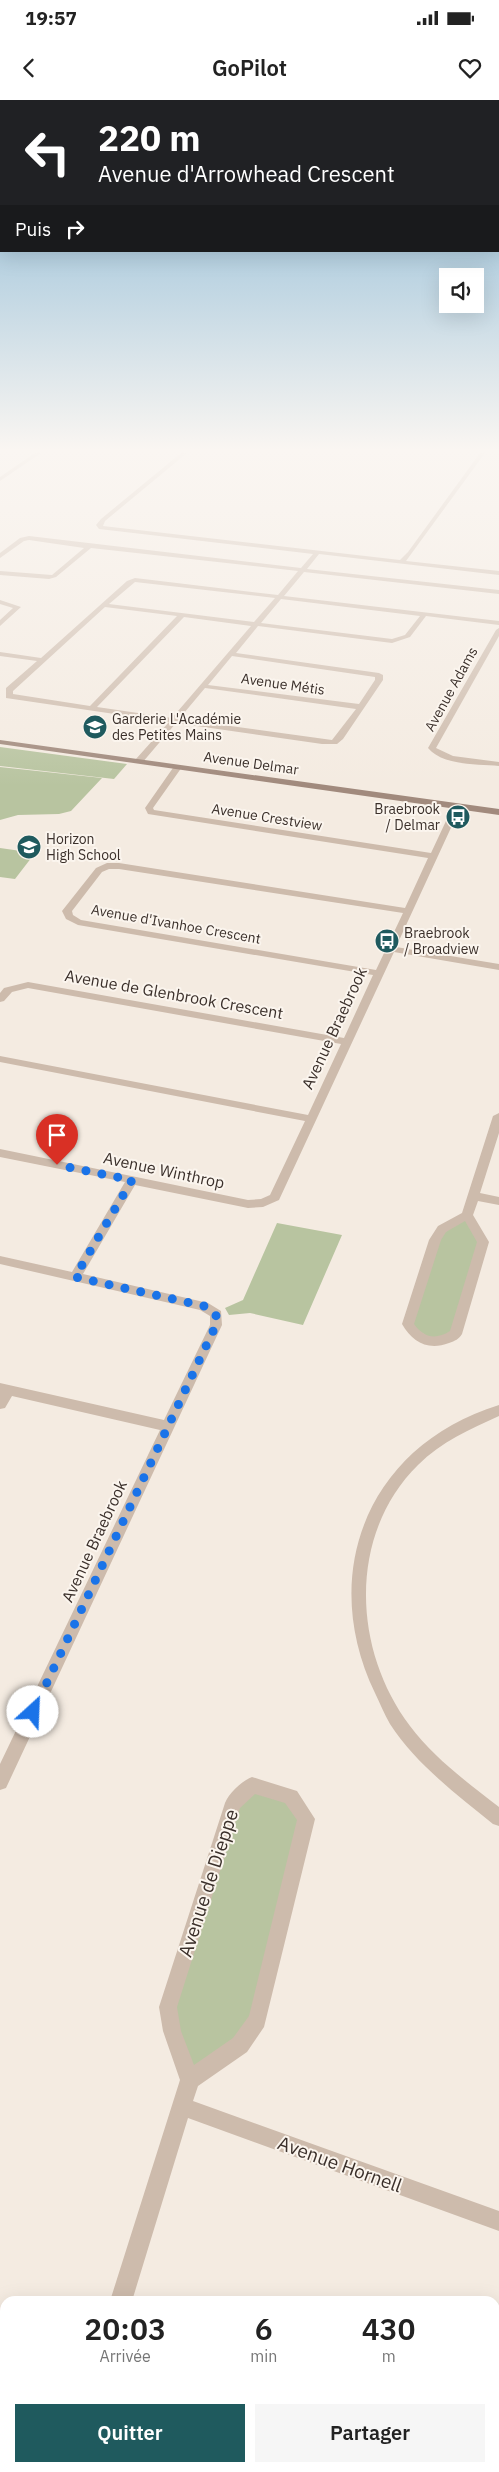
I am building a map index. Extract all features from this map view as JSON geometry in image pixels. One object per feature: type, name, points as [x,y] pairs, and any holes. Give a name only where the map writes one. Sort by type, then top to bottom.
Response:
[{"type":"street","points":[[0,573],[49,578],[69,564]]},
{"type":"street","points":[[238,564],[499,592]]},
{"type":"street","points":[[139,761],[309,564]]},
{"type":"street","points":[[416,564],[499,573]]},
{"type":"street","points":[[231,654],[379,675],[379,680],[340,737],[334,742],[173,721],[9,696],[9,690],[102,605],[129,582],[142,580],[499,623]]},
{"type":"street","points":[[0,602],[11,603],[18,607],[0,624]]},
{"type":"street","points":[[102,605],[397,641],[409,637],[424,615]]},
{"type":"street","points":[[91,709],[182,615]]},
{"type":"street","name":"Avenue Adams","points":[[499,630],[432,748],[434,752],[443,756],[499,764]]},
{"type":"street","points":[[0,654],[42,660]]},
{"type":"street","name":"Avenue Métis","points":[[203,686],[361,707]]},
{"type":"street","name":"Avenue Delmar","points":[[0,742],[499,812]]},
{"type":"street","name":"Avenue Crestview","points":[[178,767],[148,808],[151,812],[434,856]]},
{"type":"street","name":"Avenue Braebrook","points":[[263,1203],[275,1197],[456,806]]},
{"type":"street","name":"Avenue d'Ivanhoe Crescent","points":[[379,973],[78,922],[69,917],[67,911],[99,870],[107,866],[119,866],[408,911]]},
{"type":"street","points":[[390,949],[499,967]]},
{"type":"street","name":"Avenue de Glenbrook Crescent","points":[[0,999],[8,990],[28,985],[347,1042]]},
{"type":"street","points":[[0,1059],[312,1119]]},
{"type":"street","points":[[467,1215],[483,1242],[456,1334],[448,1339],[436,1342],[421,1340],[412,1333],[408,1324],[435,1240],[442,1229],[467,1215],[499,1116]]},
{"type":"street","name":"Avenue Winthrop","points":[[0,1153],[248,1204],[263,1203]]},
{"type":"street","points":[[0,1260],[75,1277],[132,1180]]},
{"type":"street","points":[[473,1196],[499,1201]]},
{"type":"street","name":"Avenue Braebrook","points":[[0,1782],[166,1426],[216,1325],[216,1314],[204,1306],[75,1277]]},
{"type":"street","points":[[0,1404],[4,1389],[166,1426]]},
{"type":"street","points":[[499,1410],[472,1419],[431,1445],[398,1476],[372,1517],[362,1548],[358,1582],[358,1625],[370,1668],[394,1717],[451,1780],[499,1818]]},
{"type":"street","name":"Avenue de Dieppe","points":[[252,1785],[291,1797],[306,1819],[257,2020],[240,2045],[190,2080],[172,2031],[168,2007],[233,1803],[252,1785]]},
{"type":"street","points":[[124,2296],[190,2080]]},
{"type":"street","name":"Avenue Hornell","points":[[181,2106],[499,2221]]},
{"type":"green space","points":[[0,747],[127,764],[114,779],[0,766]]},
{"type":"green space","points":[[0,767],[102,778],[71,811],[59,814],[18,815],[0,820]]},
{"type":"green space","points":[[0,848],[35,853],[15,879],[0,877]]},
{"type":"green space","points":[[467,1215],[483,1242],[456,1334],[436,1342],[408,1324],[435,1240]]},
{"type":"green space","points":[[277,1223],[342,1235],[303,1325],[250,1313],[229,1315],[225,1308],[243,1300]]},
{"type":"green space","points":[[252,1785],[291,1797],[306,1819],[257,2020],[190,2080],[168,2007],[233,1803]]},
{"type":"place","name":"Garderie L'Académie des Petites Mains","points":[[95,727]]},
{"type":"place","name":"Braebrook / Delmar","points":[[458,817]]},
{"type":"place","name":"Horizon High School","points":[[29,847]]},
{"type":"place","name":"Braebrook / Broadview","points":[[387,941]]},
{"type":"route","points":[[33,1712],[216,1325],[216,1314],[204,1306],[75,1277],[132,1180],[57,1165]]}]
